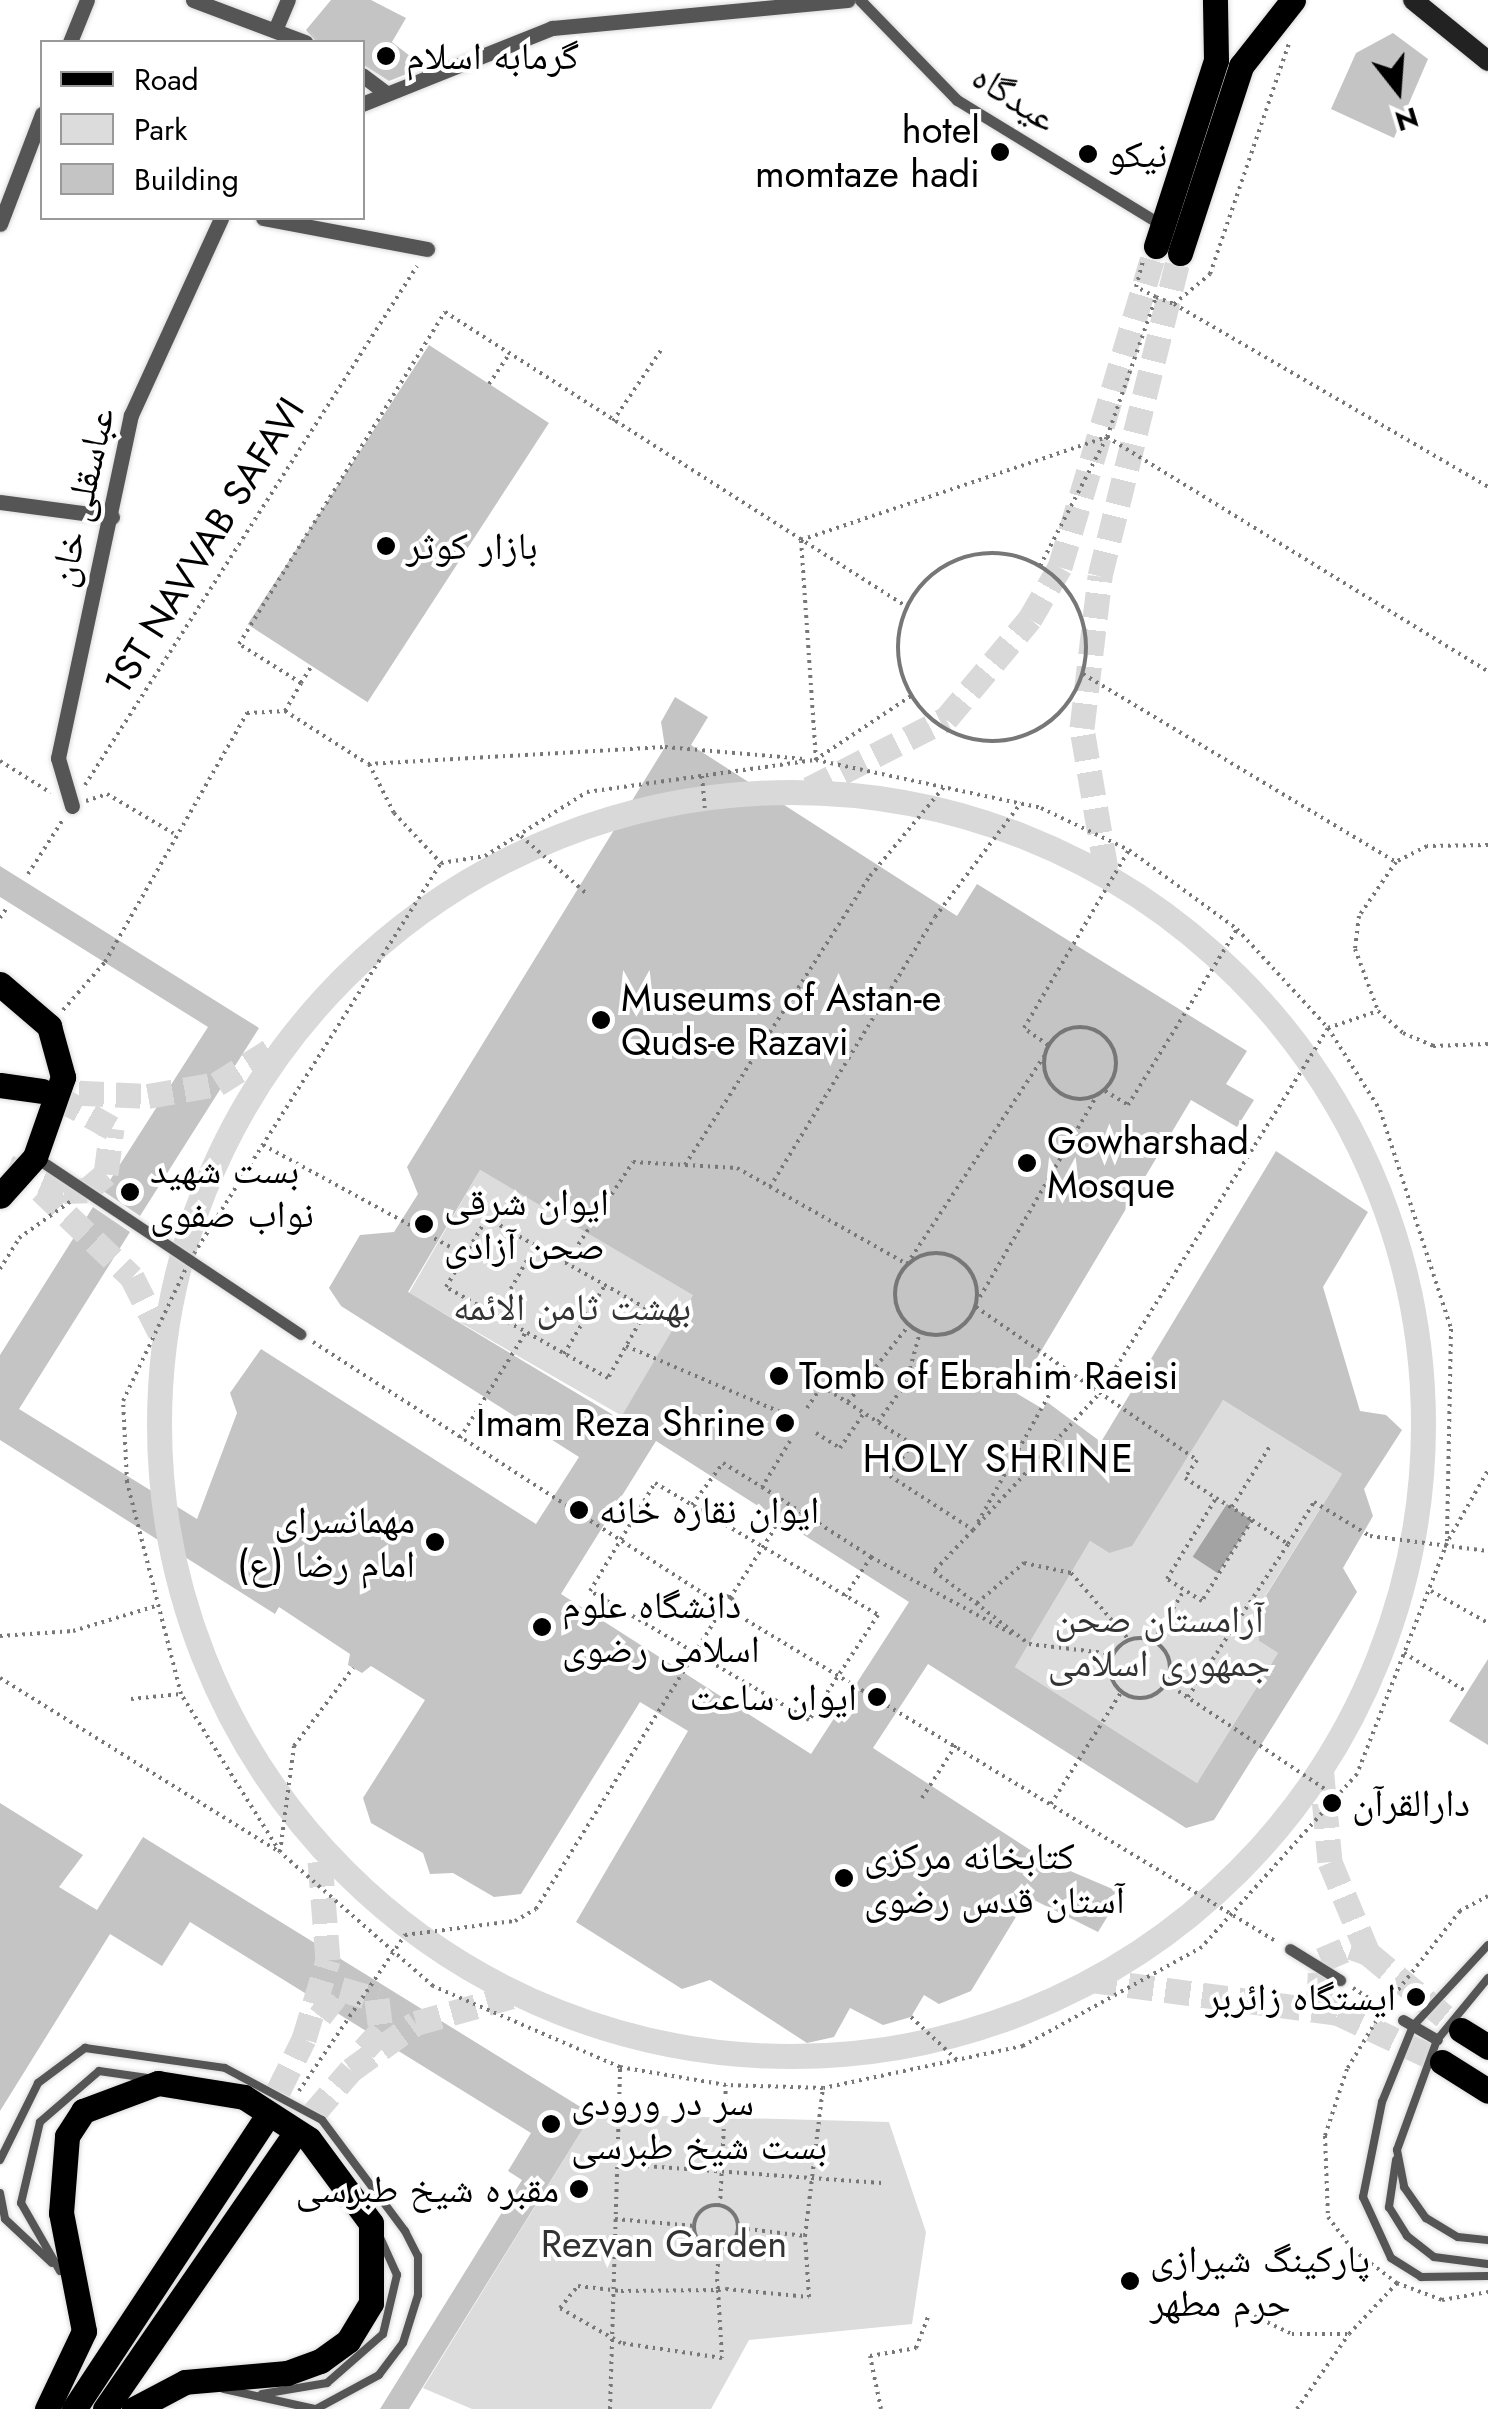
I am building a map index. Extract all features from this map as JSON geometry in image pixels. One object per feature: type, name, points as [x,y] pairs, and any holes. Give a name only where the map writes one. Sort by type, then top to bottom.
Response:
[{"type":"main road","points":[[1164,240],[1216,60],[1215,0]]},
{"type":"main road","points":[[1164,240],[1241,66],[1293,0]]},
{"type":"main road","points":[[1413,0],[1488,61]]},
{"type":"main road","points":[[0,984],[49,1026],[62,1077],[35,1156],[0,1196]]},
{"type":"main road","points":[[0,1085],[42,1091]]},
{"type":"main road","points":[[1447,2044],[1488,2048]]},
{"type":"main road","points":[[1447,2044],[1488,2091]]},
{"type":"main road","points":[[47,2409],[84,2331],[61,2213],[66,2136],[83,2111],[158,2083],[244,2097],[282,2116],[371,2223],[370,2303],[348,2342],[287,2373],[213,2376],[144,2401]]},
{"type":"main road","points":[[74,2409],[262,2124]]},
{"type":"main road","points":[[106,2409],[289,2142]]},
{"type":"street","points":[[71,40],[87,0]]},
{"type":"street","points":[[193,0],[300,40]]},
{"type":"street","points":[[276,30],[288,0]]},
{"type":"street","points":[[689,0],[690,18]]},
{"type":"street","points":[[365,103],[552,28],[690,18],[848,0]]},
{"type":"street","name":"عیدگاه","points":[[860,0],[957,100],[1164,240]]},
{"type":"street","points":[[365,77],[386,93]]},
{"type":"street","points":[[0,224],[40,119]]},
{"type":"street","name":"عباسقلی خان","points":[[72,806],[58,758],[132,415],[220,220]]},
{"type":"street","points":[[274,220],[427,249]]},
{"type":"street","points":[[0,502],[112,517]]},
{"type":"street","points":[[35,1156],[300,1334]]},
{"type":"street","points":[[1290,1949],[1340,1980]]},
{"type":"street","points":[[1408,2023],[1447,2044]]},
{"type":"lane","points":[[1488,1945],[1408,2023],[1368,2162],[1371,2230],[1421,2277],[1488,2276]]},
{"type":"lane","points":[[1488,1978],[1447,2044],[1397,2150],[1389,2207],[1407,2236],[1434,2256],[1488,2264]]},
{"type":"lane","points":[[0,2160],[38,2083],[85,2048],[226,2068],[293,2100],[359,2163],[418,2256],[403,2343],[379,2375],[315,2409],[262,2394]]},
{"type":"lane","points":[[84,2331],[60,2271],[22,2203],[40,2122],[99,2070],[158,2083]]},
{"type":"lane","points":[[1397,2150],[1404,2187],[1426,2218],[1458,2237],[1488,2240]]},
{"type":"lane","points":[[0,2193],[2,2223],[60,2271]]},
{"type":"lane","points":[[144,2401],[262,2394],[327,2383],[383,2334],[397,2275],[371,2223]]},
{"type":"path","points":[[1174,304],[1210,274],[1291,39]]},
{"type":"path","points":[[1164,240],[1136,287],[1174,304],[1488,487]]},
{"type":"path","name":"1ST NAVVAB SAFAVI","points":[[28,874],[427,249]]},
{"type":"path","points":[[1040,566],[1107,437],[1156,297]]},
{"type":"path","points":[[301,683],[239,644],[445,312],[907,606]]},
{"type":"path","points":[[613,422],[661,350]]},
{"type":"path","points":[[489,384],[508,354]]},
{"type":"path","points":[[801,540],[1107,437]]},
{"type":"path","points":[[1107,437],[1488,672]]},
{"type":"path","points":[[801,540],[816,760]]},
{"type":"path","points":[[1011,555],[1040,566],[1080,613],[1083,674],[1070,702],[1019,738],[958,736],[911,696],[899,652],[907,606],[950,563],[1011,555]]},
{"type":"path","points":[[284,711],[313,664]]},
{"type":"path","points":[[1083,674],[1396,862]]},
{"type":"path","points":[[280,1852],[181,1694],[127,1482],[123,1401],[190,1260],[440,863],[485,856],[587,792],[816,760],[911,696]]},
{"type":"path","points":[[49,1026],[105,962],[247,713],[284,711],[369,764],[394,813],[440,863]]},
{"type":"path","points":[[369,764],[665,746],[816,760],[1021,803],[1129,850],[1237,929],[1328,1028],[1380,1110],[1451,1329],[1447,1544]]},
{"type":"path","points":[[702,776],[705,808]]},
{"type":"path","points":[[685,1165],[870,876],[944,787]]},
{"type":"path","points":[[770,1187],[935,917],[1021,803]]},
{"type":"path","points":[[521,836],[588,894]]},
{"type":"path","points":[[1488,846],[1427,846],[1396,862],[1358,916],[1355,950],[1378,1011],[1434,1046],[1488,1044]]},
{"type":"path","points":[[1048,1045],[1024,1028],[1129,850]]},
{"type":"path","points":[[0,918],[6,909]]},
{"type":"path","points":[[1105,1091],[1128,1105],[1237,929]]},
{"type":"path","points":[[1030,1644],[934,1571],[1100,1394],[1328,1028],[1378,1011]]},
{"type":"path","points":[[1044,1056],[1047,1079],[1064,1096],[1097,1095],[1105,1091],[1116,1061],[1099,1032],[1066,1030],[1048,1045],[907,1264],[895,1302],[909,1325],[920,1332],[960,1328],[1097,1095]]},
{"type":"path","points":[[262,1144],[465,1255]]},
{"type":"path","points":[[566,1263],[633,1162],[737,1168],[907,1264]]},
{"type":"path","points":[[0,1270],[19,1238],[87,1190]]},
{"type":"path","points":[[486,1218],[647,1309],[608,1378],[446,1287],[465,1255],[486,1218]]},
{"type":"path","points":[[496,1315],[535,1246]]},
{"type":"path","points":[[907,1264],[930,1253],[956,1257],[974,1276],[976,1304],[1063,1370],[1197,1460],[1185,1478],[1288,1544]]},
{"type":"path","points":[[563,1354],[604,1285]]},
{"type":"path","points":[[848,1402],[909,1325]]},
{"type":"path","points":[[460,1438],[526,1332]]},
{"type":"path","points":[[878,1422],[906,1383],[920,1332]]},
{"type":"path","points":[[293,2100],[406,1935],[424,1926],[484,1926],[536,1909],[719,1614],[716,1602],[300,1334]]},
{"type":"path","points":[[626,1346],[785,1414]]},
{"type":"path","points":[[973,1530],[1063,1370]]},
{"type":"path","points":[[807,1408],[822,1386],[912,1444],[890,1476],[973,1530]]},
{"type":"path","points":[[816,1433],[840,1448],[864,1413]]},
{"type":"path","points":[[762,1487],[790,1441]]},
{"type":"path","points":[[1232,1508],[1270,1446]]},
{"type":"path","points":[[692,1505],[723,1463],[871,1556],[1030,1644],[1113,1654]]},
{"type":"path","points":[[0,1678],[280,1852],[393,1958],[433,1986],[620,2066],[726,2086],[823,2088],[1024,2046],[1234,1920],[1357,1774],[1447,1544],[1488,1470]]},
{"type":"path","points":[[654,1483],[692,1505],[878,1615],[809,1720],[590,1591],[654,1483]]},
{"type":"path","points":[[1216,1498],[1166,1579],[1202,1600],[1252,1520]]},
{"type":"path","points":[[1188,1697],[1314,1502],[1370,1536],[1488,1551]]},
{"type":"path","points":[[716,1602],[730,1598],[790,1504]]},
{"type":"path","points":[[845,1596],[871,1556]]},
{"type":"path","points":[[976,1603],[1024,1562],[1071,1572],[1129,1640]]},
{"type":"path","points":[[1154,1641],[1184,1590]]},
{"type":"path","points":[[1429,1590],[1488,1623]]},
{"type":"path","points":[[730,1598],[733,1612]]},
{"type":"path","points":[[0,1636],[73,1631],[157,1606]]},
{"type":"path","points":[[719,1614],[733,1612],[956,1745],[1234,1920],[1290,1949]]},
{"type":"path","points":[[1129,1640],[1154,1641],[1170,1660],[1166,1683],[1148,1698],[1122,1691],[1110,1674],[1113,1654],[1129,1640]]},
{"type":"path","points":[[1404,1653],[1467,1692]]},
{"type":"path","points":[[280,1852],[294,1746],[354,1668]]},
{"type":"path","points":[[1166,1683],[1338,1797]]},
{"type":"path","points":[[1051,1804],[1122,1691]]},
{"type":"path","points":[[132,1699],[181,1694]]},
{"type":"path","points":[[922,1798],[956,1745]]},
{"type":"path","points":[[1384,2008],[1460,1912],[1488,1896]]},
{"type":"path","points":[[1340,1980],[1408,2023]]},
{"type":"path","points":[[910,2016],[957,2060]]},
{"type":"path","points":[[610,2409],[620,2066]]},
{"type":"path","points":[[726,2086],[720,2206],[738,2228],[805,2236]]},
{"type":"path","points":[[738,2228],[719,2248],[718,2290],[722,2358],[612,2338],[560,2308],[578,2286],[718,2290],[809,2297],[805,2236],[823,2088]]},
{"type":"path","points":[[617,2164],[882,2183]]},
{"type":"path","points":[[614,2180],[617,2164]]},
{"type":"path","points":[[694,2226],[706,2208],[720,2206]]},
{"type":"path","points":[[616,2219],[694,2226],[719,2248]]},
{"type":"path","points":[[1297,2409],[1349,2334],[1396,2283]]},
{"type":"path","points":[[881,2409],[870,2356],[916,2348],[928,2316]]},
{"type":"path","points":[[1254,2316],[1292,2334],[1349,2334]]},
{"type":"green space","name":"بهشت ثامن الائمه","points":[[480,1170],[694,1294],[623,1416],[409,1293]]},
{"type":"green space","name":"آرامستان صحن جمهوری اسلامی","points":[[1223,1400],[1342,1474],[1255,1612],[1259,1641],[1278,1653],[1197,1783],[1015,1667],[1090,1541],[1109,1553]]},
{"type":"green space","name":"Rezvan Garden","points":[[592,2114],[889,2122],[926,2232],[912,2324],[749,2340],[711,2409],[472,2409],[423,2388]]},
{"type":"shaded area","points":[[1227,1504],[1252,1520],[1218,1573],[1193,1557]]},
{"type":"building","name":"گرمابه اسلام","points":[[331,0],[371,0],[406,18],[392,42],[424,67],[389,81],[365,66],[365,40],[314,40],[306,30]]},
{"type":"building","points":[[1393,33],[1428,59],[1394,138],[1331,109],[1356,53]]},
{"type":"building","name":"بازار كوثر","points":[[429,345],[549,423],[368,702],[248,624]]},
{"type":"building","points":[[675,697],[708,717],[691,745],[957,916],[977,884],[1247,1051],[1226,1084],[1254,1100],[1237,1127],[1191,1100],[1016,1393],[1043,1409],[1047,1402],[1101,1442],[1276,1151],[1368,1212],[1323,1287],[1360,1411],[1386,1415],[1402,1430],[1364,1489],[1373,1516],[1343,1568],[1357,1592],[1214,1820],[1186,1828],[928,1664],[873,1748],[1049,1862],[1122,1893],[1098,1932],[1028,1897],[971,1991],[939,2004],[924,1995],[911,2017],[883,2025],[850,2008],[834,2037],[807,2043],[710,1980],[682,1989],[576,1922],[688,1731],[640,1702],[521,1894],[494,1897],[453,1873],[430,1874],[423,1853],[371,1823],[363,1798],[425,1700],[371,1666],[362,1673],[348,1665],[350,1654],[279,1607],[275,1614],[0,1440],[0,1355],[93,1207],[130,1232],[19,1409],[197,1519],[237,1413],[230,1393],[261,1349],[536,1524],[579,1457],[341,1306],[329,1288],[360,1235],[394,1232],[418,1194],[407,1167],[665,747],[661,722]],"holes":[[[480,1170],[693,1295],[620,1419],[408,1292]],[[1223,1400],[1342,1474],[1255,1613],[1259,1641],[1278,1653],[1197,1783],[1015,1667],[1090,1541],[1109,1553],[1132,1546]],[[656,1441],[909,1602],[811,1754],[561,1594]]]},
{"type":"building","name":"بست شهید نواب صفوی","points":[[0,866],[259,1028],[140,1216],[103,1191],[208,1027],[0,897]]},
{"type":"building","points":[[1488,1659],[1488,1745],[1449,1721]]},
{"type":"building","name":"سر در ورودی بست شیخ طبرسی","points":[[0,1803],[83,1855],[59,1887],[97,1910],[143,1837],[592,2114],[409,2409],[380,2409],[522,2180],[508,2171],[531,2133],[190,1922],[162,1966],[110,1934],[0,2111]]},
{"type":"tunnel","points":[[809,789],[946,719],[1030,619],[1060,567],[1156,246]]},
{"type":"tunnel","points":[[1106,869],[1082,728],[1100,576],[1180,253]]},
{"type":"tunnel","points":[[791,792],[853,795],[914,804],[974,819],[1033,840],[1142,899],[1238,977],[1316,1073],[1375,1182],[1396,1241],[1411,1301],[1420,1362],[1423,1424],[1420,1486],[1411,1547],[1396,1607],[1375,1666],[1316,1775],[1238,1871],[1142,1949],[1033,2008],[974,2029],[914,2044],[853,2053],[791,2056],[729,2053],[668,2044],[608,2029],[549,2008],[440,1949],[344,1871],[266,1775],[207,1666],[186,1607],[171,1547],[162,1486],[159,1424],[162,1362],[171,1301],[186,1241],[207,1182],[266,1073],[344,977],[440,899],[549,840],[608,819],[668,804],[729,795],[791,792]]},
{"type":"tunnel","points":[[42,1091],[148,1096],[217,1084],[279,1045]]},
{"type":"tunnel","points":[[8,1167],[64,1191],[87,1190],[106,1174],[112,1128],[61,1099]]},
{"type":"tunnel","points":[[41,1190],[132,1277],[163,1338]]},
{"type":"tunnel","points":[[1321,1766],[1330,1862],[1368,1953],[1461,2030]]},
{"type":"tunnel","points":[[262,2124],[304,2039],[328,1960],[320,1861]]},
{"type":"tunnel","points":[[1338,2013],[1319,1998],[1321,1960],[1351,1947],[1368,1953]]},
{"type":"tunnel","points":[[1092,1980],[1338,2013],[1442,2062]]},
{"type":"tunnel","points":[[320,2016],[341,1989],[377,1999],[381,2031],[364,2050]]},
{"type":"tunnel","points":[[289,2142],[351,2070],[416,2023],[520,1994]]},
{"type":"place","name":"گرمابه اسلام","points":[[386,56]]},
{"type":"place","name":"hotel momtaze hadi","points":[[1000,152]]},
{"type":"place","name":"نیکو","points":[[1088,154]]},
{"type":"place","name":"بازار كوثر","points":[[386,546]]},
{"type":"place","name":"Museums of Astan-e Quds-e Razavi","points":[[601,1020]]},
{"type":"place","name":"Gowharshad Mosque","points":[[1027,1163]]},
{"type":"place","name":"بست شهید نواب صفوی","points":[[130,1192]]},
{"type":"place","name":"ایوان شرقی صحن آزادی","points":[[424,1224]]},
{"type":"place","name":"Tomb of Ebrahim Raeisi","points":[[779,1376]]},
{"type":"place","name":"Imam Reza Shrine","points":[[785,1423]]},
{"type":"place","name":"ایوان نقاره خانه","points":[[579,1510]]},
{"type":"place","name":"مهمانسرای امام رضا (ع)","points":[[435,1542]]},
{"type":"place","name":"دانشگاه علوم اسلامی رضوی","points":[[542,1627]]},
{"type":"place","name":"ایوان ساعت","points":[[877,1697]]},
{"type":"place","name":"دارالقرآن","points":[[1332,1803]]},
{"type":"place","name":"کتابخانه مرکزی آستان قدس رضوی","points":[[844,1878]]},
{"type":"place","name":"ایستگاه زائربر","points":[[1416,1997]]},
{"type":"place","name":"سر در ورودی بست شیخ طبرسی","points":[[551,2124]]},
{"type":"place","name":"مقبره شیخ طبرسی","points":[[579,2189]]},
{"type":"place","name":"پارکینگ شیرازی حرم مطهر","points":[[1130,2281]]},
{"type":"district","name":"HOLY SHRINE","points":[[999,1458]]}]
